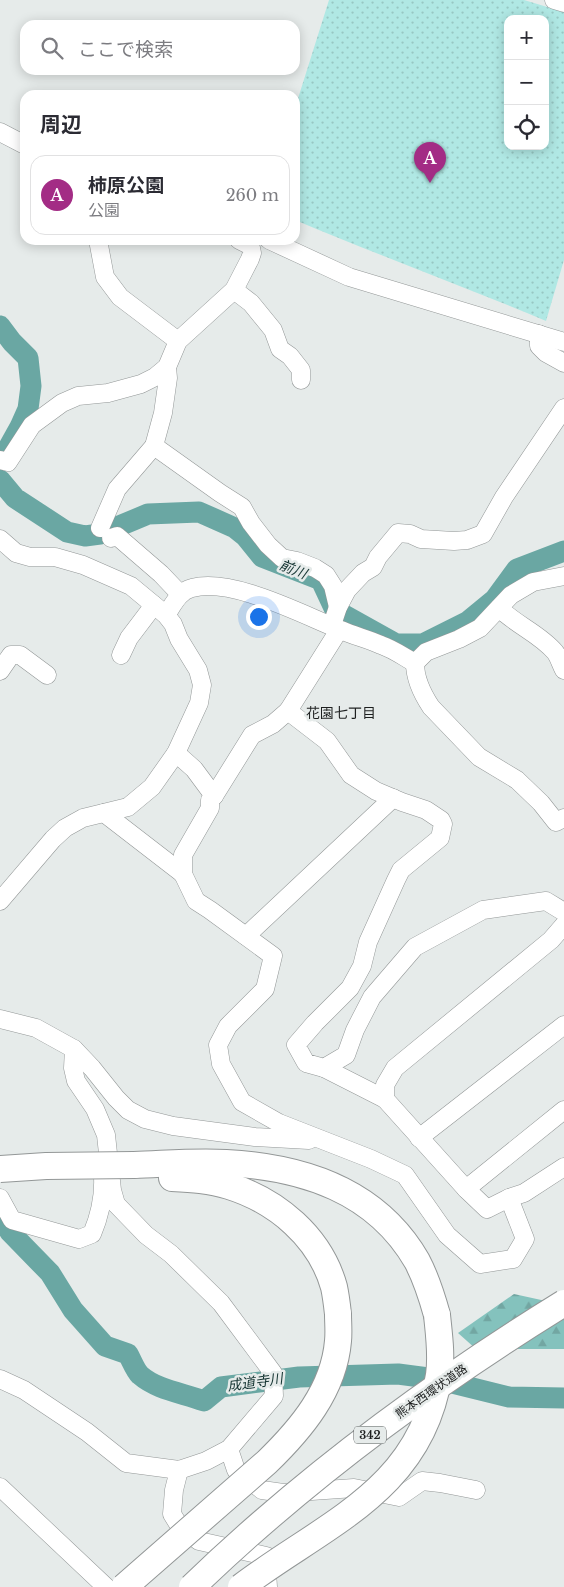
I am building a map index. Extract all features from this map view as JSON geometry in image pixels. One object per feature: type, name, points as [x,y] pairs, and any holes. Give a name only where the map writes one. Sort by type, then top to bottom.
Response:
[{"type":"highway","points":[[0,1181],[224,1163],[264,1166],[296,1172],[326,1182],[356,1198],[381,1216],[401,1237],[417,1262],[429,1289],[437,1315],[440,1347],[439,1374],[432,1406],[423,1430],[408,1455],[386,1484],[365,1502],[241,1587]]},
{"type":"highway","points":[[0,1169],[46,1166],[134,1170],[227,1185],[252,1194],[275,1207],[296,1224],[318,1251],[334,1287],[338,1314],[338,1342],[332,1369],[322,1394],[308,1417],[288,1442],[267,1462],[124,1587]]},
{"type":"highway","name":"熊本西環状道路","points":[[192,1587],[225,1555],[276,1511],[397,1414],[499,1344],[564,1304]]},
{"type":"street","points":[[554,0],[564,3]]},
{"type":"street","points":[[0,132],[20,142]]},
{"type":"street","points":[[99,245],[105,277],[120,297],[178,342]]},
{"type":"street","points":[[180,594],[161,574],[117,536],[105,533],[118,489],[154,446],[168,378],[167,368],[178,342],[234,290],[252,253],[248,245]]},
{"type":"street","points":[[280,245],[349,277],[564,342]]},
{"type":"street","points":[[234,290],[251,303],[273,330],[280,349],[290,356],[301,370],[302,380]]},
{"type":"street","points":[[539,334],[539,346],[546,353],[564,363]]},
{"type":"street","points":[[4,461],[32,425],[62,404],[78,396],[108,393],[141,384],[167,368]]},
{"type":"street","points":[[509,1198],[525,1239],[513,1259],[480,1264],[447,1235],[405,1175],[278,1123],[242,1102],[221,1064],[218,1045],[228,1026],[237,1015],[265,989],[274,956],[196,901],[183,874],[183,855],[202,825],[210,808],[210,800],[252,735],[274,724],[288,711],[336,620],[347,590],[363,573],[373,567],[378,556],[398,533],[410,534],[421,539],[454,541],[467,540],[483,534],[504,497],[564,408]]},
{"type":"street","points":[[154,446],[242,507],[268,546],[282,558],[315,568],[326,576],[334,586],[336,620]]},
{"type":"street","points":[[0,540],[16,553],[30,557],[55,557],[83,565],[130,586],[160,610],[173,624],[179,639],[198,670],[202,685],[199,703],[176,753],[152,787],[128,807],[83,818],[65,828],[53,839],[0,901]]},
{"type":"street","points":[[564,576],[533,582],[511,595],[480,628],[426,652],[415,663],[415,670],[425,698],[431,707],[479,758],[517,780],[541,803],[556,822],[564,818]]},
{"type":"street","points":[[121,655],[129,638],[180,594],[191,588],[216,585],[239,590],[336,620],[415,663]]},
{"type":"street","points":[[499,608],[510,619],[532,632],[556,653],[564,670]]},
{"type":"street","points":[[0,671],[11,655],[20,655],[47,675]]},
{"type":"street","points":[[288,711],[327,741],[351,775],[376,791],[426,810],[443,824],[440,838],[401,870],[368,942],[362,966],[350,988],[315,1023],[296,1046],[306,1063],[324,1068],[385,1098],[419,1138],[487,1209],[524,1193],[564,1167]]},
{"type":"street","points":[[176,753],[194,769],[214,796]]},
{"type":"street","points":[[246,936],[393,798]]},
{"type":"street","points":[[104,813],[183,874]]},
{"type":"street","points":[[324,1068],[346,1055],[355,1030],[372,997],[415,947],[483,910],[546,901],[564,912]]},
{"type":"street","points":[[385,1098],[385,1085],[395,1068],[551,940],[564,925]]},
{"type":"street","points":[[0,1019],[36,1028],[74,1049],[128,1110],[145,1119],[173,1126],[255,1138],[325,1141]]},
{"type":"street","points":[[419,1138],[564,1024]]},
{"type":"street","points":[[0,1379],[24,1390],[87,1432],[126,1463],[179,1470],[206,1461],[229,1449],[274,1396],[273,1373],[221,1303],[116,1204],[112,1190],[106,1134],[95,1109],[76,1081],[72,1068],[74,1049]]},
{"type":"street","points":[[466,1189],[564,1110]]},
{"type":"street","points":[[0,1198],[12,1220],[79,1239],[92,1234],[100,1214],[103,1187],[100,1144],[106,1134]]},
{"type":"street","points":[[229,1449],[236,1470],[262,1490],[283,1493],[354,1488],[400,1497],[422,1481],[476,1490]]},
{"type":"street","points":[[179,1470],[174,1490],[172,1514],[180,1527],[199,1541],[266,1556],[268,1587]]},
{"type":"street","points":[[0,1487],[106,1587]]},
{"type":"shaded area","points":[[329,0],[524,0],[564,12],[564,260],[546,321],[300,222],[300,92]]},
{"type":"green space","points":[[514,1294],[564,1305],[564,1349],[476,1349],[458,1333]]},
{"type":"waterway","name":"前川","points":[[0,326],[12,342],[28,358],[31,386],[28,409],[6,452]]},
{"type":"waterway","name":"前川","points":[[0,480],[15,498],[67,532],[85,536],[100,534],[148,514],[199,512],[235,528],[245,536],[262,557],[321,580],[335,610],[396,644],[423,644],[467,622],[495,599],[517,569],[564,551]]},
{"type":"waterway","name":"成道寺川","points":[[0,1216],[10,1232],[50,1273],[73,1310],[105,1346],[128,1354],[140,1375],[170,1391],[204,1401],[221,1387],[299,1377],[398,1374],[436,1379],[509,1397],[564,1398]]},
{"type":"place","name":"柿原公園","points":[[430,183]]},
{"type":"district","name":"花園七丁目","points":[[341,713]]}]
